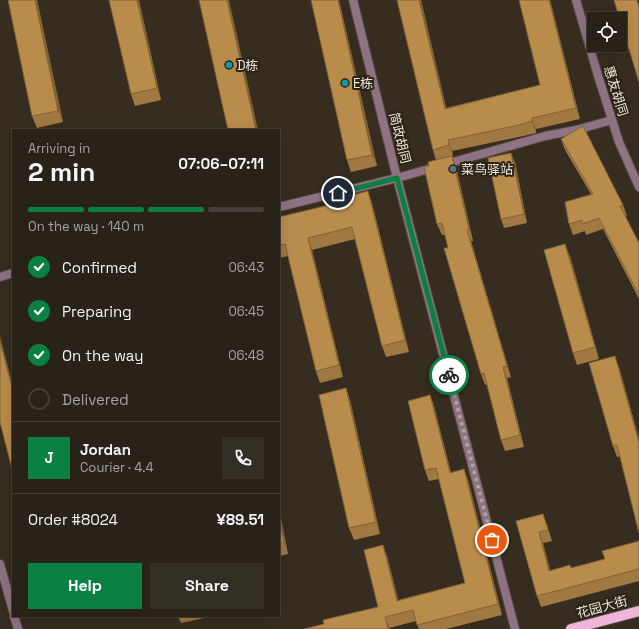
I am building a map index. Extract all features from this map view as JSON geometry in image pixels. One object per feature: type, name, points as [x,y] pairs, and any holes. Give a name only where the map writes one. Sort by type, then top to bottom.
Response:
[{"type":"main road","name":"花园大街","points":[[571,629],[639,611]]},
{"type":"street","name":"简政胡同","points":[[353,0],[397,178],[515,629]]},
{"type":"street","name":"惠友胡同","points":[[576,0],[619,142],[639,187]]},
{"type":"street","points":[[280,207],[397,178],[545,136],[576,130],[612,120]]},
{"type":"street","points":[[0,277],[12,273]]},
{"type":"street","points":[[0,564],[12,607]]},
{"type":"street","points":[[14,617],[18,629]]},
{"type":"building","points":[[8,0],[35,0],[58,111],[32,116]]},
{"type":"building","points":[[109,0],[137,0],[157,88],[131,94]]},
{"type":"building","name":"D栋","points":[[199,0],[227,0],[256,129],[228,129]]},
{"type":"building","name":"E栋","points":[[311,0],[338,0],[372,155],[347,160]]},
{"type":"building","points":[[397,0],[419,0],[445,109],[540,85],[519,0],[549,0],[576,108],[532,118],[532,121],[519,125],[448,140],[449,145],[433,150]]},
{"type":"building","points":[[614,0],[637,0],[639,7],[639,82],[627,43],[627,12],[618,12]]},
{"type":"building","points":[[583,126],[623,205],[620,206],[639,243],[639,295],[599,218],[582,224],[582,220],[569,224],[565,202],[593,194],[561,139]]},
{"type":"building","points":[[511,153],[524,214],[501,219],[488,158]]},
{"type":"building","points":[[452,156],[469,229],[467,230],[507,366],[503,367],[520,435],[501,440],[484,373],[481,374],[444,248],[448,248],[442,223],[437,224],[424,167],[429,166],[428,162]]},
{"type":"building","points":[[368,191],[405,340],[382,346],[352,227],[308,238],[339,365],[316,371],[285,244],[280,245],[280,217],[346,201],[345,197]]},
{"type":"building","points":[[565,244],[595,347],[573,353],[544,250]]},
{"type":"building","points":[[0,341],[12,387],[12,469],[0,422]]},
{"type":"building","points":[[615,356],[639,443],[639,533],[617,445],[613,446],[589,363]]},
{"type":"building","points":[[346,388],[376,522],[349,528],[319,395]]},
{"type":"building","points":[[430,395],[450,473],[464,469],[498,604],[417,625],[413,610],[385,617],[388,629],[304,629],[324,624],[323,620],[378,607],[364,550],[383,545],[397,601],[465,583],[436,468],[425,470],[408,401]]},
{"type":"building","points":[[543,514],[548,530],[539,532],[549,571],[570,565],[571,568],[605,559],[602,551],[639,541],[639,569],[537,596],[516,521]]},
{"type":"building","points":[[280,523],[284,542],[280,543]]},
{"type":"way so far","points":[[449,375],[492,540]]},
{"type":"place","name":"D栋","points":[[229,65]]},
{"type":"place","name":"E栋","points":[[345,83]]},
{"type":"place","name":"菜鸟驿站","points":[[453,169]]},
{"type":"route","points":[[338,193],[397,178],[449,375]]}]
